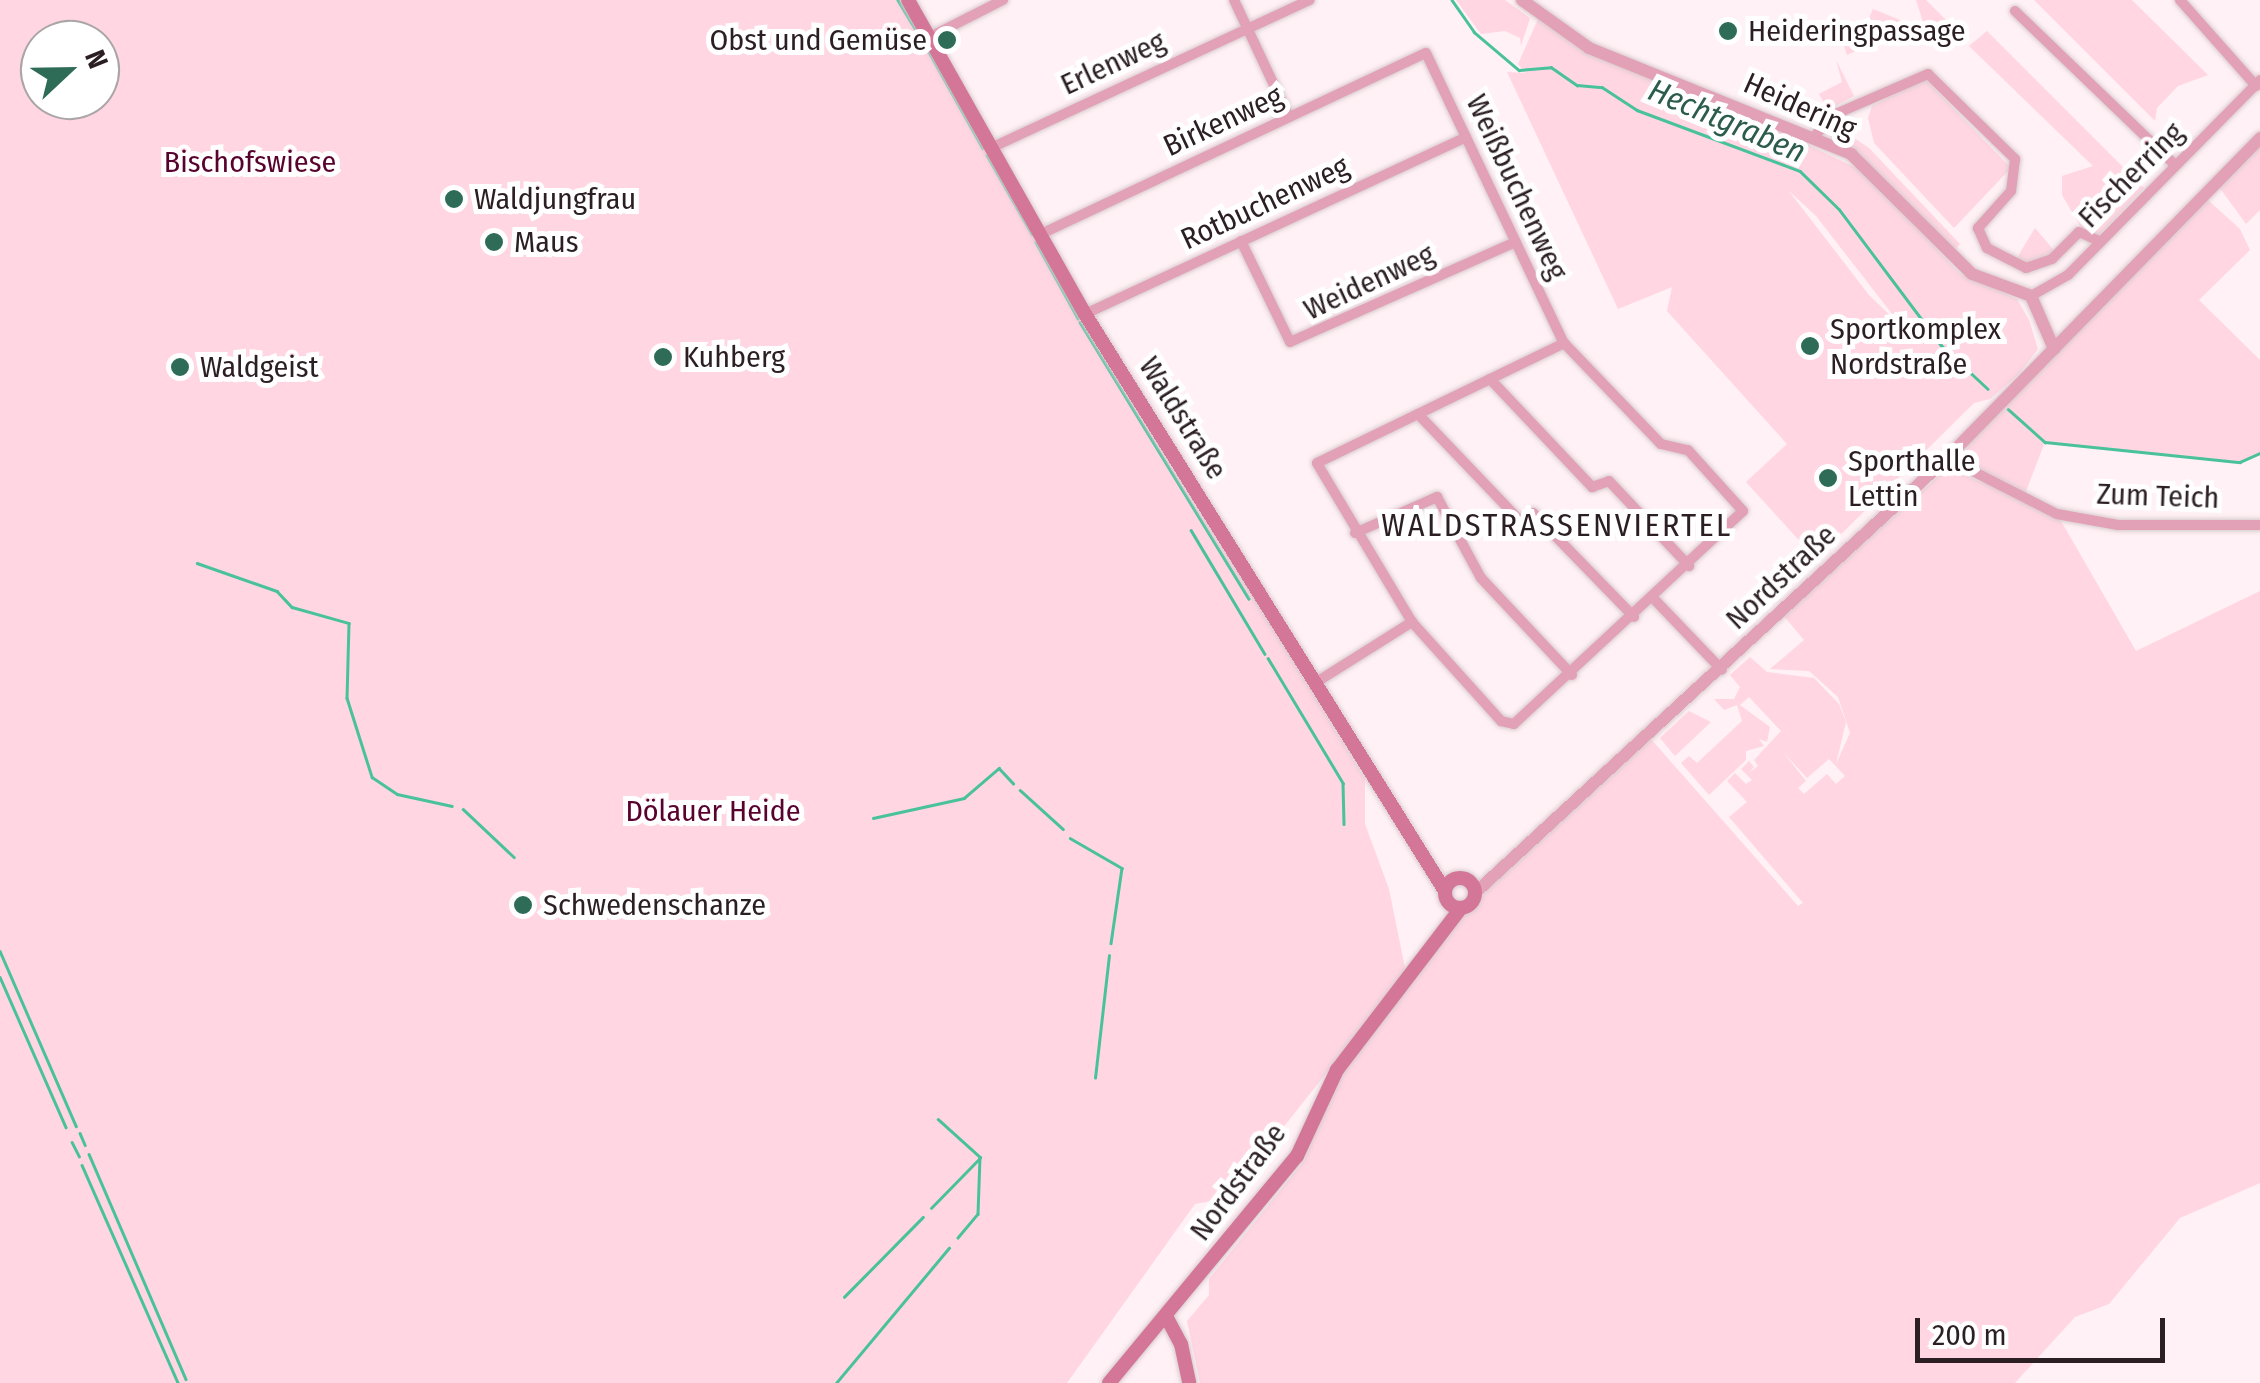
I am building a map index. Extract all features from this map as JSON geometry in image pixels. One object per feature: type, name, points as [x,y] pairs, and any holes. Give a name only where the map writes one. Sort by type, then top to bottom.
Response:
[{"type":"main road","name":"Waldstraße","points":[[908,0],[1085,314],[1422,859],[1451,896]]},
{"type":"main road","points":[[1451,896],[1474,888]]},
{"type":"main road","name":"Nordstraße","points":[[1108,1383],[1297,1156],[1337,1070],[1448,926],[1451,896],[1474,888]]},
{"type":"main road","points":[[1166,1318],[1181,1344],[1188,1383]]},
{"type":"street","points":[[930,37],[1004,0]]},
{"type":"street","points":[[1234,0],[1288,117]]},
{"type":"street","name":"Erlenweg","points":[[993,148],[1310,0]]},
{"type":"street","name":"Heidering","points":[[1522,0],[1589,48],[1815,136],[1860,161],[1972,274],[2031,296]]},
{"type":"street","points":[[2180,0],[2258,83]]},
{"type":"street","points":[[2015,12],[2175,165]]},
{"type":"street","name":"Birkenweg","points":[[1041,234],[1426,53]]},
{"type":"street","name":"Weißbuchenweg","points":[[1426,53],[1564,343],[1661,444],[1688,450],[1742,510],[1689,566]]},
{"type":"street","points":[[1815,136],[1831,116],[1928,74],[2015,160],[2011,191],[1978,228],[1987,248],[2026,268],[2052,259],[2079,232],[2101,242]]},
{"type":"street","name":"Fischerring","points":[[2031,296],[2068,275],[2258,83]]},
{"type":"street","name":"Rotbuchenweg","points":[[1085,314],[1466,137]]},
{"type":"street","name":"Nordstraße","points":[[1474,888],[1500,876],[1947,458],[2260,138]]},
{"type":"street","name":"Weidenweg","points":[[1241,241],[1290,342],[1516,242]]},
{"type":"street","points":[[2031,296],[2054,349]]},
{"type":"street","points":[[1490,379],[1592,487],[1609,481],[1689,566],[1524,719],[1502,721],[1412,622],[1317,464],[1418,414],[1564,343]]},
{"type":"street","points":[[1418,414],[1522,523],[1533,513],[1634,617]]},
{"type":"street","name":"Zum Teich","points":[[1947,458],[2057,514],[2118,524],[2260,524]]},
{"type":"street","points":[[1355,533],[1437,496],[1482,578],[1572,675]]},
{"type":"street","points":[[1654,599],[1722,670]]},
{"type":"street","points":[[1315,684],[1412,622]]},
{"type":"green space","name":"Dölauer Heide","points":[[0,0],[904,0],[1082,316],[1365,779],[1365,824],[1389,889],[1406,973],[1227,1198],[1195,1204],[1067,1383],[0,1383]]},
{"type":"green space","points":[[1456,0],[1505,0],[1530,18],[1521,46],[1520,38],[1505,31],[1481,34]]},
{"type":"green space","points":[[1916,0],[1926,0],[1965,39],[1925,28]]},
{"type":"green space","points":[[2034,0],[2132,0],[2208,75],[2178,86],[2157,108],[2155,121]]},
{"type":"green space","points":[[1873,9],[1910,24],[1917,43],[1902,28],[1847,55],[1844,46],[1864,29]]},
{"type":"green space","points":[[1538,19],[1590,50],[1773,122],[1787,135],[1865,172],[1959,273],[2017,299],[2038,349],[2017,376],[1990,399],[1974,403],[1816,559],[1746,482],[1787,444],[1667,311],[1672,287],[1618,309],[1507,72],[1525,73],[1518,64]],"holes":[[[1788,190],[1816,216],[1903,328],[1869,295]]]},
{"type":"green space","points":[[1987,31],[2144,188],[2096,238],[2083,231],[2062,195],[2062,176],[2093,166],[1969,46]]},
{"type":"green space","points":[[1836,60],[1854,96],[1828,110],[1819,94],[1842,82]]},
{"type":"green space","points":[[1925,79],[2011,168],[1954,228],[1874,143],[1868,118],[1872,106]]},
{"type":"green space","points":[[1832,123],[1869,148],[1960,244],[1954,251],[1858,154],[1827,134]]},
{"type":"green space","points":[[2260,144],[2260,210],[2246,224],[2219,187]]},
{"type":"green space","points":[[2208,200],[2240,229],[2250,250],[2199,300],[2260,360],[2260,453],[2240,462],[2045,442],[2023,499],[2057,514],[2136,651],[2260,591],[2260,1183],[2180,1218],[2109,1304],[2075,1317],[2015,1383],[1200,1383],[1187,1321],[1209,1295],[1209,1279],[1304,1161],[1336,1079],[1458,917],[1650,738],[1798,906],[1803,903],[1729,817],[1747,802],[1727,781],[1735,773],[1746,784],[1752,780],[1741,769],[1749,761],[1754,767],[1749,773],[1758,766],[1754,760],[1781,731],[1749,697],[1740,705],[1770,727],[1767,742],[1759,739],[1764,746],[1746,751],[1746,760],[1709,795],[1681,763],[1689,756],[1697,763],[1742,721],[1737,705],[1724,710],[1714,699],[1734,699],[1740,687],[1730,675],[1750,657],[1767,672],[1814,678],[1839,704],[1846,722],[1836,764],[1850,733],[1838,697],[1809,671],[1770,669],[1804,640],[1782,614],[1947,469],[2013,494],[1965,463],[1967,445]],"holes":[[[1783,752],[1807,778],[1829,759],[1845,776],[1836,784],[1827,774],[1804,794],[1798,788],[1806,781]]]},
{"type":"green space","points":[[2035,228],[2057,254],[2013,266],[2021,251]]},
{"type":"green space","points":[[1689,711],[1711,722],[1675,756],[1660,738]]},
{"type":"waterway","points":[[898,0],[918,33]]},
{"type":"waterway","name":"Hechtgraben","points":[[1452,0],[1474,32],[1519,70],[1551,67],[1577,85],[1602,87],[1637,110],[1800,171],[1839,209],[1941,345],[1988,389]]},
{"type":"waterway","points":[[924,43],[983,148]]},
{"type":"waterway","points":[[987,155],[1032,234]]},
{"type":"waterway","points":[[1036,242],[1078,318]]},
{"type":"waterway","points":[[1080,322],[1249,599]]},
{"type":"waterway","name":"Hechtgraben","points":[[2008,409],[2045,442],[2240,462],[2260,453]]},
{"type":"waterway","points":[[1191,530],[1265,654]]},
{"type":"waterway","points":[[197,563],[277,591],[292,607],[349,623],[347,698],[372,777],[397,794],[452,806]]},
{"type":"waterway","points":[[1268,658],[1343,783],[1344,824]]},
{"type":"waterway","points":[[873,818],[964,798],[999,768],[1013,783]]},
{"type":"waterway","points":[[1020,790],[1063,829]]},
{"type":"waterway","points":[[463,809],[514,857]]},
{"type":"waterway","points":[[1070,838],[1122,868],[1111,943]]},
{"type":"waterway","points":[[0,951],[76,1126]]},
{"type":"waterway","points":[[1095,1078],[1109,956]]},
{"type":"waterway","points":[[0,977],[66,1127]]},
{"type":"waterway","points":[[938,1119],[980,1157],[978,1214],[958,1238]]},
{"type":"waterway","points":[[80,1133],[85,1145]]},
{"type":"waterway","points":[[72,1142],[79,1156]]},
{"type":"waterway","points":[[89,1154],[186,1379]]},
{"type":"waterway","points":[[931,1208],[979,1159]]},
{"type":"waterway","points":[[82,1165],[178,1383]]},
{"type":"waterway","points":[[844,1297],[923,1217]]},
{"type":"waterway","points":[[836,1383],[949,1248]]},
{"type":"place","name":"Heideringpassage","points":[[1728,31]]},
{"type":"place","name":"Obst und Gemüse","points":[[947,40]]},
{"type":"place","name":"Waldjungfrau","points":[[454,199]]},
{"type":"place","name":"Maus","points":[[494,242]]},
{"type":"place","name":"Sportkomplex Nordstraße","points":[[1810,346]]},
{"type":"place","name":"Kuhberg","points":[[663,357]]},
{"type":"place","name":"Waldgeist","points":[[180,367]]},
{"type":"place","name":"Sporthalle Lettin","points":[[1828,478]]},
{"type":"place","name":"Schwedenschanze","points":[[523,905]]},
{"type":"district","name":"WALDSTRASSENVIERTEL","points":[[1557,525]]},
{"type":"park label","name":"Bischofswiese","points":[[250,162]]}]
